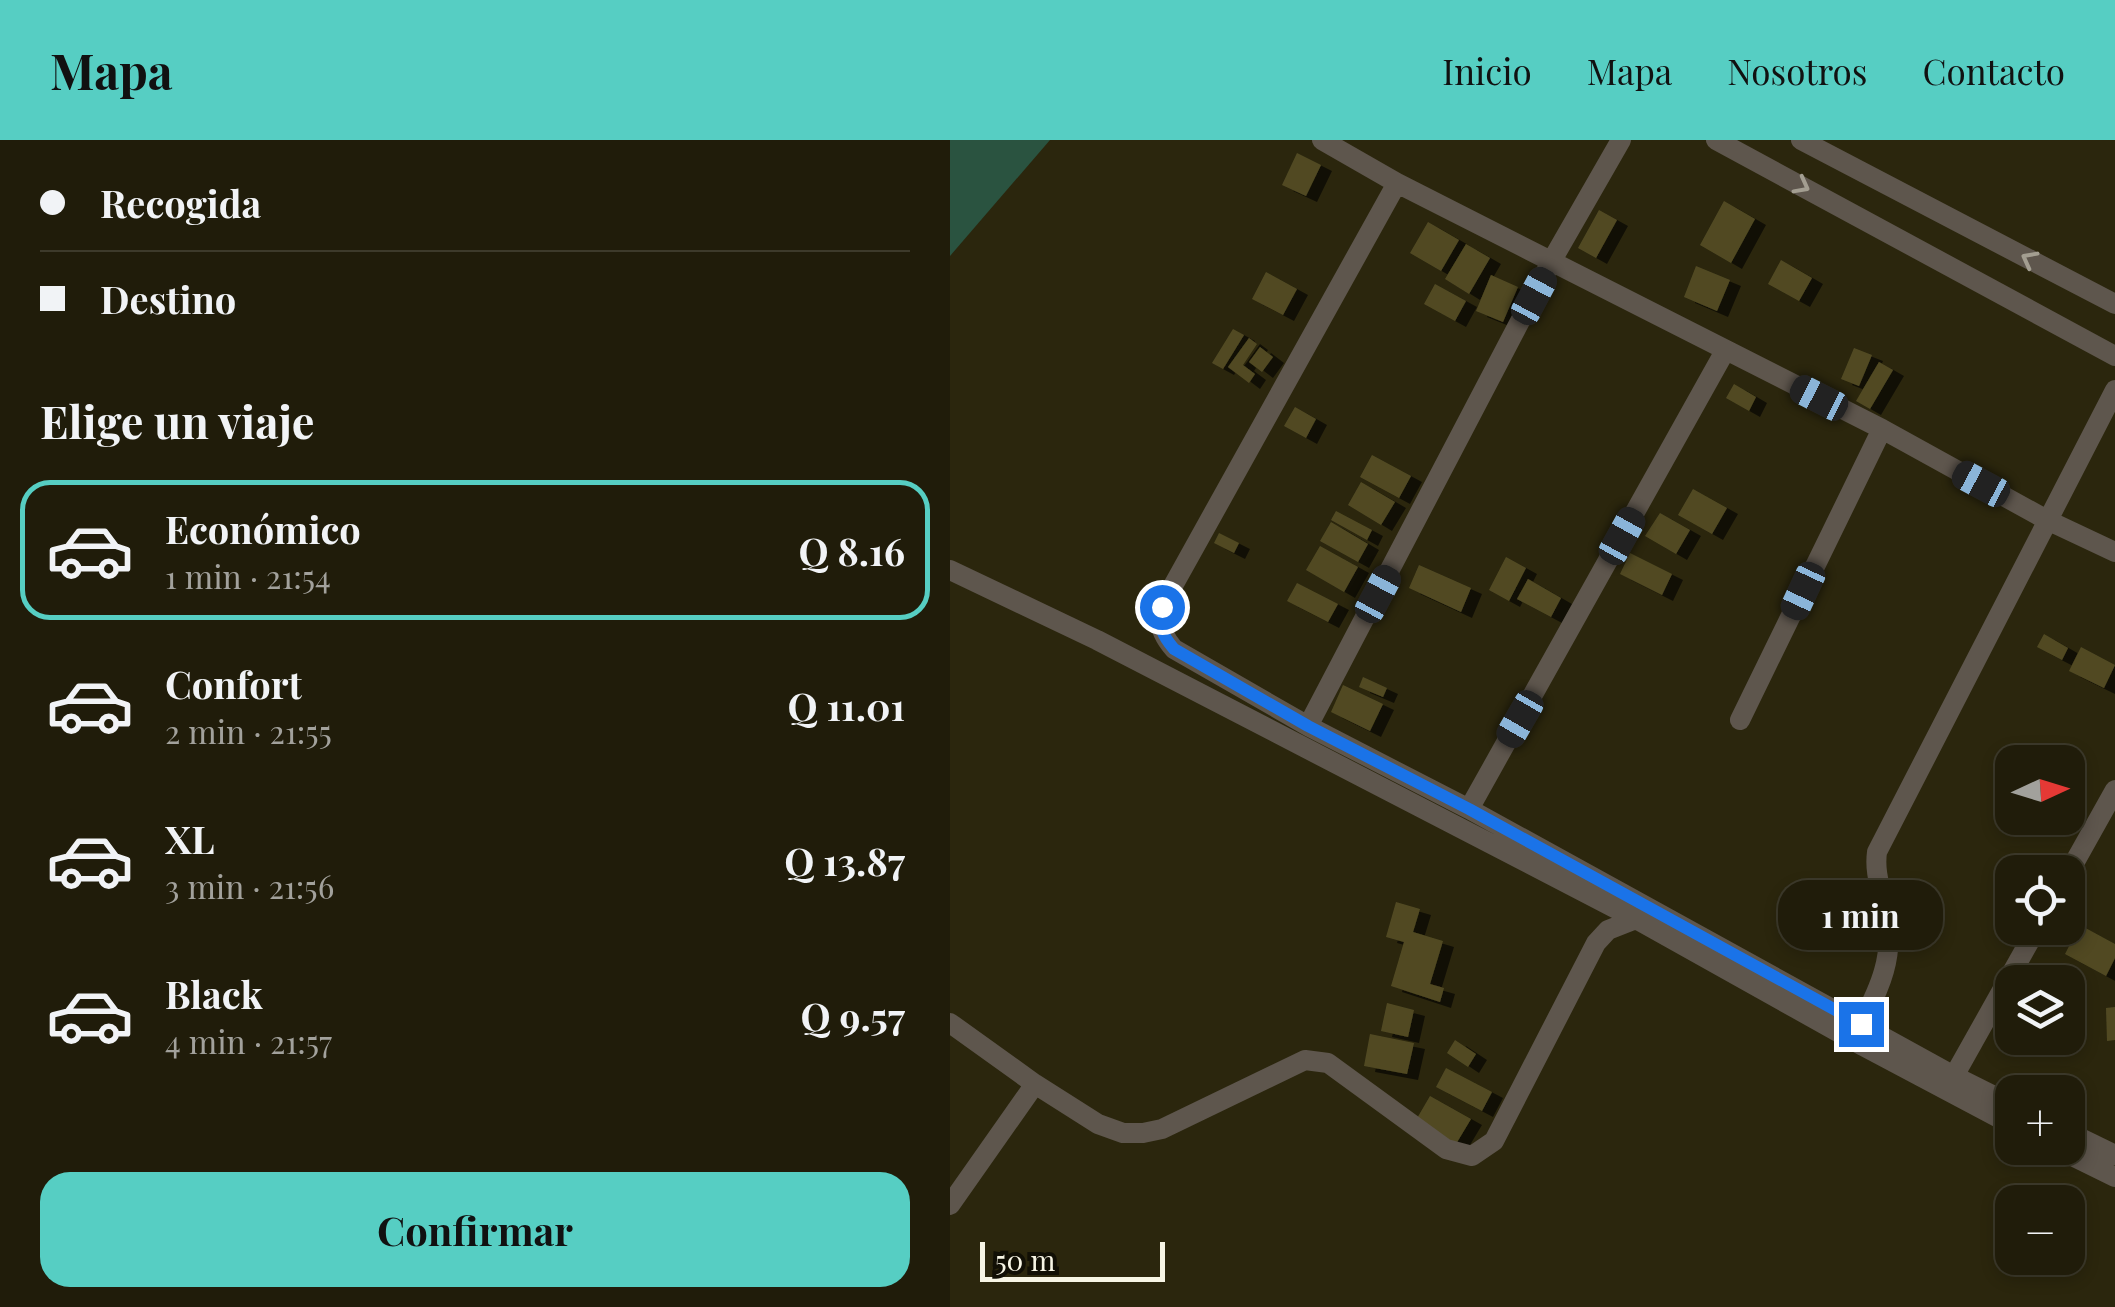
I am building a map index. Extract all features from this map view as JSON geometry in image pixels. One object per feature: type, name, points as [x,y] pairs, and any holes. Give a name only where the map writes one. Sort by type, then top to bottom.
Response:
[{"type":"street","points":[[1322,140],[2115,552]]},
{"type":"street","points":[[1308,726],[1551,262],[1621,140]]},
{"type":"street","points":[[1716,140],[2115,356]]},
{"type":"street","points":[[1801,140],[2115,304]]},
{"type":"street","points":[[1397,182],[1162,607],[1159,621],[1163,636],[1174,649],[1308,726],[1469,809],[1995,1096]]},
{"type":"street","points":[[1469,809],[1725,351]]},
{"type":"street","points":[[1861,1024],[1878,992],[1888,960],[1890,935],[1876,880],[1877,852],[2115,390]]},
{"type":"street","points":[[1740,720],[1882,429]]},
{"type":"street","points":[[950,570],[1097,640],[1636,919],[1995,1116]]},
{"type":"street","points":[[2079,855],[2115,790]]},
{"type":"street","points":[[950,1023],[1034,1084],[1123,1133],[1143,1133],[1175,1124],[1305,1060],[1328,1063],[1446,1149],[1472,1156],[1494,1141],[1596,943],[1608,930],[1636,919]]},
{"type":"street","points":[[1954,1076],[2027,945]]},
{"type":"street","points":[[950,1204],[1034,1084]]},
{"type":"street","points":[[2085,1140],[2115,1155]]},
{"type":"street","points":[[2085,1162],[2115,1177]]},
{"type":"green space","points":[[950,140],[1050,140],[950,256]]},
{"type":"building","points":[[1297,153],[1321,165],[1306,196],[1282,185]]},
{"type":"building","points":[[1724,201],[1755,219],[1731,263],[1700,245]]},
{"type":"building","points":[[1599,210],[1617,220],[1596,258],[1578,248]]},
{"type":"building","points":[[1428,222],[1459,240],[1441,271],[1410,253]]},
{"type":"building","points":[[1466,244],[1490,258],[1469,294],[1445,279]]},
{"type":"building","points":[[1781,260],[1812,278],[1799,301],[1768,284]]},
{"type":"building","points":[[1696,266],[1730,280],[1717,311],[1684,297]]},
{"type":"building","points":[[1266,272],[1297,289],[1283,315],[1252,299]]},
{"type":"building","points":[[1491,275],[1518,287],[1503,322],[1476,311]]},
{"type":"building","points":[[1435,284],[1466,301],[1455,321],[1424,304]]},
{"type":"building","points":[[1233,329],[1244,335],[1223,369],[1212,363]]},
{"type":"building","points":[[1249,338],[1257,344],[1243,365],[1255,374],[1249,383],[1228,367]]},
{"type":"building","points":[[1260,347],[1273,357],[1262,372],[1249,362]]},
{"type":"building","points":[[1854,348],[1872,355],[1859,386],[1841,379]]},
{"type":"building","points":[[1879,362],[1893,370],[1870,409],[1856,401]]},
{"type":"building","points":[[1734,384],[1756,397],[1749,411],[1726,398]]},
{"type":"building","points":[[1295,407],[1316,419],[1306,438],[1284,426]]},
{"type":"building","points":[[1372,455],[1411,476],[1399,498],[1360,477]]},
{"type":"building","points":[[1361,482],[1395,502],[1381,525],[1348,505]]},
{"type":"building","points":[[1693,489],[1727,508],[1712,534],[1678,515]]},
{"type":"building","points":[[1336,511],[1372,530],[1367,540],[1331,520]]},
{"type":"building","points":[[1660,513],[1690,530],[1676,554],[1645,536]]},
{"type":"building","points":[[1331,522],[1368,544],[1358,562],[1320,541]]},
{"type":"building","points":[[1219,533],[1239,543],[1234,553],[1214,543]]},
{"type":"building","points":[[1320,546],[1358,567],[1344,592],[1306,570]]},
{"type":"building","points":[[1630,553],[1672,574],[1662,595],[1620,574]]},
{"type":"building","points":[[1506,557],[1526,568],[1509,601],[1489,590]]},
{"type":"building","points":[[1419,565],[1471,588],[1461,612],[1409,588]]},
{"type":"building","points":[[1528,579],[1561,598],[1551,617],[1517,599]]},
{"type":"building","points":[[1297,583],[1338,604],[1328,622],[1287,601]]},
{"type":"building","points":[[2044,634],[2068,648],[2062,660],[2037,647]]},
{"type":"building","points":[[2081,647],[2115,665],[2104,688],[2069,671]]},
{"type":"building","points":[[1363,677],[1387,688],[1383,697],[1359,687]]},
{"type":"building","points":[[1343,685],[1383,704],[1370,731],[1331,712]]},
{"type":"building","points":[[1396,902],[1420,909],[1413,932],[1443,941],[1430,984],[1444,988],[1440,1002],[1391,986],[1404,942],[1386,937]]},
{"type":"building","points":[[2085,928],[2115,944],[2115,958],[2106,976],[2065,954],[2070,945],[2085,945]]},
{"type":"building","points":[[1387,1003],[1414,1010],[1408,1037],[1381,1031]]},
{"type":"building","points":[[2115,1007],[2115,1040],[2107,1041],[2106,1008]]},
{"type":"building","points":[[1370,1034],[1414,1043],[1407,1074],[1364,1066]]},
{"type":"building","points":[[1455,1040],[1476,1054],[1468,1067],[1447,1053]]},
{"type":"building","points":[[1446,1068],[1492,1092],[1482,1111],[1436,1087]]},
{"type":"building","points":[[1430,1096],[1471,1119],[1456,1144],[1416,1120]]},
{"type":"route","points":[[1162,607],[1159,621],[1163,636],[1174,649],[1308,726],[1469,809],[1861,1024]]}]
